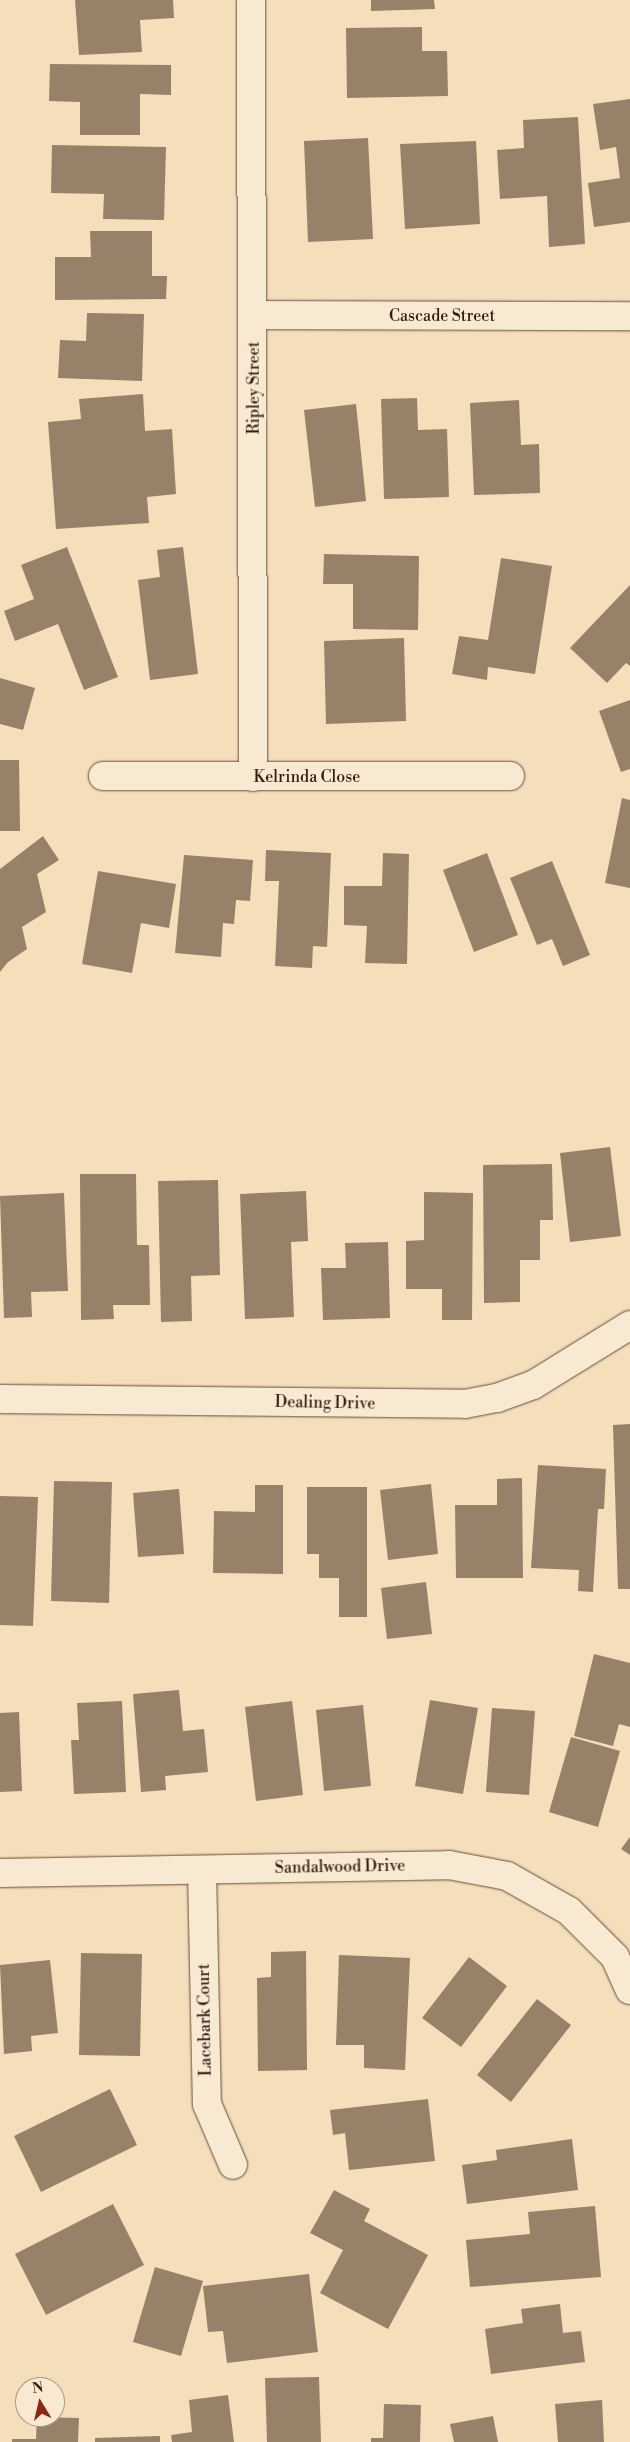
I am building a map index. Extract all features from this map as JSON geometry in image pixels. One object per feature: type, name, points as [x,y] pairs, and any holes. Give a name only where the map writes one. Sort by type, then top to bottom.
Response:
[{"type":"street","name":"Ripley Street","points":[[251,0],[254,316],[254,777]]},
{"type":"street","name":"Cascade Street","points":[[254,316],[630,316]]},
{"type":"street","name":"Kelrinda Close","points":[[103,776],[510,776]]},
{"type":"street","name":"Dealing Drive","points":[[0,1398],[465,1404],[497,1398],[533,1385],[630,1325]]},
{"type":"street","name":"Sandalwood Drive","points":[[0,1873],[449,1865],[507,1876],[569,1911],[615,1957],[630,1990]]},
{"type":"street","name":"Lacebark Court","points":[[202,1870],[207,2104],[233,2165]]},
{"type":"building","points":[[75,0],[173,0],[174,18],[140,20],[142,52],[79,55]]},
{"type":"building","points":[[371,0],[434,0],[435,9],[371,11]]},
{"type":"building","points":[[422,27],[422,51],[447,51],[448,96],[347,98],[346,28]]},
{"type":"building","points":[[50,64],[171,65],[171,95],[140,94],[140,135],[80,135],[80,102],[49,101]]},
{"type":"building","points":[[630,99],[630,222],[594,227],[588,183],[620,178],[616,147],[600,150],[593,104]]},
{"type":"building","points":[[578,117],[585,244],[549,247],[547,196],[500,199],[497,150],[524,148],[523,120]]},
{"type":"building","points":[[368,138],[373,239],[308,242],[304,141]]},
{"type":"building","points":[[476,141],[480,224],[405,229],[400,144]]},
{"type":"building","points":[[52,145],[166,147],[164,220],[103,219],[104,194],[51,193]]},
{"type":"building","points":[[90,231],[152,231],[152,276],[167,276],[166,299],[55,300],[55,257],[91,257]]},
{"type":"building","points":[[87,313],[144,314],[142,381],[58,378],[60,340],[86,341]]},
{"type":"building","points":[[143,394],[145,431],[172,429],[176,494],[147,497],[149,523],[56,529],[48,422],[81,419],[79,399]]},
{"type":"building","points":[[417,398],[418,430],[447,429],[449,497],[384,499],[381,399]]},
{"type":"building","points":[[519,400],[521,445],[539,444],[540,493],[474,495],[470,403]]},
{"type":"building","points":[[356,404],[366,501],[315,507],[304,410]]},
{"type":"building","points":[[67,547],[118,677],[84,690],[58,624],[15,641],[4,611],[34,599],[21,565]]},
{"type":"building","points":[[183,547],[198,674],[150,680],[138,580],[160,577],[157,550]]},
{"type":"building","points":[[324,554],[419,556],[418,630],[353,629],[353,584],[323,584]]},
{"type":"building","points":[[501,558],[552,566],[535,674],[488,667],[487,680],[452,674],[459,636],[488,640]]},
{"type":"building","points":[[630,585],[630,666],[626,663],[607,683],[570,648]]},
{"type":"building","points":[[404,638],[406,721],[326,724],[324,641]]},
{"type":"building","points":[[0,678],[35,688],[23,730],[0,724]]},
{"type":"building","points":[[630,700],[630,769],[621,772],[599,711]]},
{"type":"building","points":[[0,760],[19,760],[20,831],[0,831]]},
{"type":"building","points":[[622,798],[630,800],[630,888],[605,883]]},
{"type":"building","points":[[43,836],[59,860],[37,874],[46,912],[22,927],[27,949],[8,962],[0,972],[0,869]]},
{"type":"building","points":[[266,850],[331,853],[327,947],[313,946],[312,968],[275,966],[279,881],[265,881]]},
{"type":"building","points":[[383,853],[409,854],[407,964],[365,963],[367,926],[344,925],[344,886],[382,886]]},
{"type":"building","points":[[487,853],[518,935],[474,952],[443,870]]},
{"type":"building","points":[[184,855],[253,860],[250,901],[236,900],[234,924],[223,923],[221,957],[175,953]]},
{"type":"building","points":[[552,861],[590,955],[563,966],[552,939],[537,945],[510,878]]},
{"type":"building","points":[[98,871],[176,884],[169,928],[141,923],[132,973],[82,964]]},
{"type":"building","points":[[610,1147],[621,1236],[570,1242],[560,1153]]},
{"type":"building","points":[[552,1164],[553,1220],[540,1220],[540,1260],[520,1260],[520,1302],[484,1303],[483,1165]]},
{"type":"building","points":[[80,1174],[136,1174],[137,1245],[149,1245],[150,1305],[113,1305],[114,1319],[81,1320]]},
{"type":"building","points":[[218,1180],[220,1275],[191,1276],[192,1321],[161,1322],[158,1181]]},
{"type":"building","points":[[306,1191],[308,1241],[291,1242],[294,1317],[245,1319],[240,1194]]},
{"type":"building","points":[[424,1192],[473,1193],[472,1320],[442,1320],[442,1289],[406,1289],[406,1241],[424,1240]]},
{"type":"building","points":[[64,1193],[68,1291],[31,1292],[32,1317],[4,1318],[0,1196]]},
{"type":"building","points":[[388,1242],[390,1318],[323,1320],[321,1268],[346,1268],[345,1243]]},
{"type":"building","points":[[630,1424],[630,1589],[618,1589],[613,1425]]},
{"type":"building","points":[[538,1465],[606,1469],[604,1509],[598,1509],[593,1592],[578,1591],[579,1570],[531,1568]]},
{"type":"building","points":[[522,1478],[523,1578],[456,1578],[455,1505],[497,1505],[497,1479]]},
{"type":"building","points":[[54,1481],[112,1482],[109,1603],[51,1601]]},
{"type":"building","points":[[431,1484],[438,1554],[388,1560],[380,1490]]},
{"type":"building","points":[[255,1485],[283,1485],[283,1574],[213,1573],[214,1511],[255,1512]]},
{"type":"building","points":[[307,1487],[367,1487],[367,1617],[339,1617],[339,1578],[319,1578],[319,1554],[307,1554]]},
{"type":"building","points":[[179,1489],[184,1554],[138,1557],[133,1493]]},
{"type":"building","points":[[0,1496],[38,1497],[33,1626],[0,1625]]},
{"type":"building","points":[[426,1582],[432,1634],[387,1639],[381,1588]]},
{"type":"building","points":[[594,1654],[630,1663],[630,1727],[619,1724],[613,1746],[574,1736]]},
{"type":"building","points":[[179,1690],[183,1731],[204,1729],[208,1772],[165,1776],[166,1790],[141,1792],[133,1694]]},
{"type":"building","points":[[430,1700],[478,1708],[463,1794],[415,1786]]},
{"type":"building","points":[[122,1701],[126,1792],[74,1794],[71,1740],[79,1740],[77,1703]]},
{"type":"building","points":[[292,1701],[303,1795],[256,1801],[245,1707]]},
{"type":"building","points":[[363,1705],[371,1786],[324,1791],[316,1710]]},
{"type":"building","points":[[492,1708],[535,1711],[529,1795],[486,1792]]},
{"type":"building","points":[[19,1712],[22,1791],[0,1792],[0,1713]]},
{"type":"building","points":[[571,1737],[620,1751],[598,1827],[549,1812]]},
{"type":"building","points":[[630,1837],[630,1855],[621,1849]]},
{"type":"building","points":[[306,1951],[307,2070],[258,2071],[257,1978],[271,1977],[271,1952]]},
{"type":"building","points":[[81,1953],[142,1954],[140,2056],[79,2055]]},
{"type":"building","points":[[339,1955],[410,1958],[405,2070],[364,2068],[364,2045],[336,2045]]},
{"type":"building","points":[[469,1957],[507,1986],[461,2047],[422,2018]]},
{"type":"building","points":[[50,1960],[58,2033],[31,2036],[32,2051],[4,2054],[0,1965]]},
{"type":"building","points":[[537,1999],[571,2025],[511,2102],[477,2075]]},
{"type":"building","points":[[110,2089],[137,2145],[41,2192],[14,2136]]},
{"type":"building","points":[[428,2099],[435,2161],[349,2170],[345,2133],[333,2135],[330,2110]]},
{"type":"building","points":[[572,2139],[578,2190],[467,2204],[462,2165],[497,2160],[496,2150]]},
{"type":"building","points":[[334,2190],[370,2209],[364,2221],[428,2255],[388,2329],[320,2293],[343,2250],[310,2233]]},
{"type":"building","points":[[113,2204],[144,2265],[46,2315],[15,2254]]},
{"type":"building","points":[[595,2206],[601,2277],[470,2287],[466,2240],[530,2234],[528,2212]]},
{"type":"building","points":[[155,2267],[203,2281],[181,2356],[133,2342]]},
{"type":"building","points":[[309,2274],[318,2352],[227,2363],[223,2331],[208,2332],[203,2286]]},
{"type":"building","points":[[560,2304],[563,2333],[581,2331],[585,2362],[491,2374],[485,2329],[523,2323],[521,2309]]},
{"type":"building","points":[[319,2377],[321,2442],[267,2442],[265,2378]]},
{"type":"building","points":[[228,2395],[234,2442],[172,2442],[171,2435],[192,2432],[189,2400]]},
{"type":"building","points":[[602,2400],[604,2442],[558,2442],[555,2404]]},
{"type":"building","points":[[384,2404],[421,2405],[420,2442],[371,2442],[371,2438],[383,2438]]},
{"type":"building","points":[[493,2416],[498,2442],[454,2442],[450,2424]]},
{"type":"building","points":[[65,2418],[79,2418],[78,2442],[12,2442],[12,2439],[36,2439],[37,2427],[65,2427]]},
{"type":"building","points":[[160,2436],[160,2442],[95,2442],[95,2438]]}]
